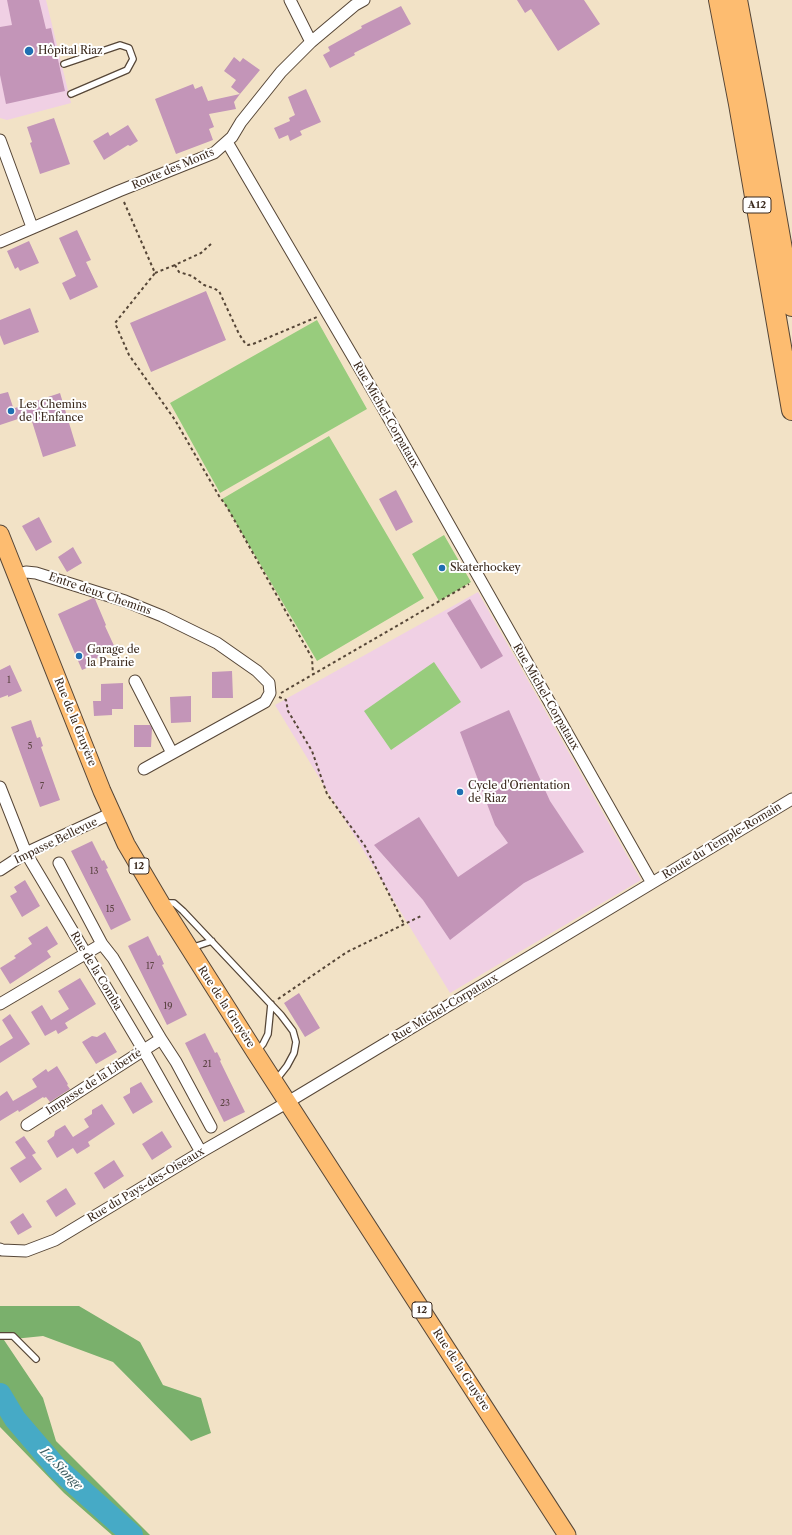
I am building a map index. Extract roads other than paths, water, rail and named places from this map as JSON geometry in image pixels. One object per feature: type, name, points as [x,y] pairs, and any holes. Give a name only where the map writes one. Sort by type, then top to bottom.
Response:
[{"type":"highway","name":"A12","points":[[719,0],[740,111],[792,410]]},
{"type":"highway","name":"A12","points":[[737,0],[758,108],[792,306]]},
{"type":"main road","name":"Rue de la Gruyère","points":[[0,534],[112,813],[126,844],[162,905],[255,1052],[567,1535]]},
{"type":"street","points":[[290,0],[310,42]]},
{"type":"street","name":"Route des Monts","points":[[0,242],[119,190],[214,153],[232,137],[241,122],[281,72],[310,42],[355,5],[364,0]]},
{"type":"street","points":[[0,140],[32,227]]},
{"type":"street","name":"Rue Michel-Corpataux","points":[[227,142],[327,312],[652,883],[288,1102]]},
{"type":"street","name":"Entre deux Chemins","points":[[16,575],[26,572],[36,573],[125,600],[217,643],[266,678],[269,683],[270,690],[268,698],[265,702],[144,769]]},
{"type":"street","points":[[135,681],[172,753]]},
{"type":"street","name":"Rue de la Comba","points":[[0,787],[26,854],[144,1051],[201,1152]]},
{"type":"street","name":"Route du Temple-Romain","points":[[652,883],[792,799]]},
{"type":"street","name":"Impasse Bellevue","points":[[0,870],[26,854],[112,813]]},
{"type":"street","points":[[59,863],[102,944],[113,958],[161,1040],[176,1062],[211,1127]]},
{"type":"street","points":[[0,1004],[102,944]]},
{"type":"street","name":"Impasse de la Liberté","points":[[27,1125],[161,1040]]},
{"type":"street","name":"Rue du Pays-des-Oiseaux","points":[[0,1249],[26,1251],[55,1240],[201,1152],[288,1102]]},
{"type":"lane","points":[[64,64],[120,45],[129,48],[133,59],[127,70],[71,94]]},
{"type":"lane","points":[[162,905],[171,902],[177,906],[271,1004],[293,1031],[296,1042],[291,1058],[275,1082]]},
{"type":"lane","points":[[189,948],[212,941]]},
{"type":"lane","points":[[255,1052],[263,1044],[268,1034],[271,1004]]},
{"type":"lane","points":[[0,1336],[13,1336],[36,1359]]},
{"type":"waterway","name":"La Sionge","points":[[0,1394],[15,1419],[57,1468],[132,1535]]},
{"type":"place","name":"Hôpital Riaz","points":[[29,51]]},
{"type":"place","name":"Les Chemins de l'Enfance","points":[[11,411]]},
{"type":"place","name":"Skaterhockey","points":[[442,568]]},
{"type":"place","name":"Garage de la Prairie","points":[[79,656]]},
{"type":"place","name":"Cycle d'Orientation de Riaz","points":[[460,792]]}]
